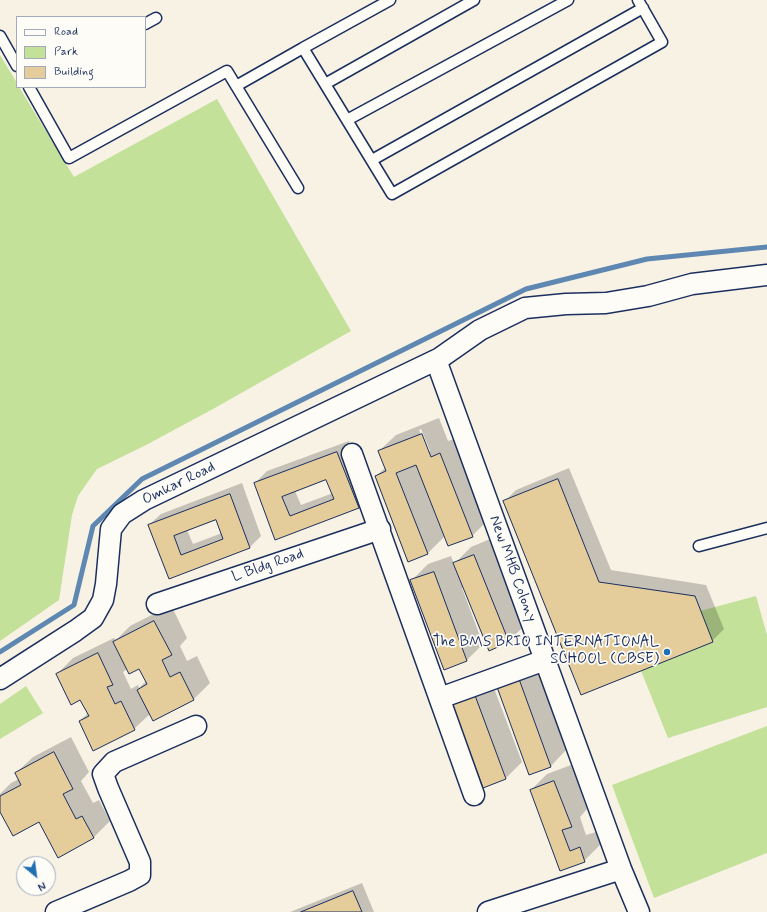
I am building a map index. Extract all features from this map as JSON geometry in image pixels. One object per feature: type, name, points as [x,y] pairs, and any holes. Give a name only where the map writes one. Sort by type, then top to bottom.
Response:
[{"type":"street","name":"Omkar Road","points":[[0,679],[93,618],[103,600],[111,529],[122,514],[144,500],[436,360],[480,330],[525,308],[566,304],[606,303],[648,296],[692,284],[767,275]]},
{"type":"street","name":"New MHB Colony","points":[[436,360],[621,869],[639,912]]},
{"type":"street","points":[[352,454],[474,795]]},
{"type":"street","name":"L Bldg Road","points":[[157,604],[380,529]]},
{"type":"street","points":[[440,698],[545,660]]},
{"type":"street","points":[[56,912],[140,875],[140,862],[103,774],[114,762],[196,726]]},
{"type":"street","points":[[488,912],[621,869]]},
{"type":"lane","points":[[236,86],[390,0]]},
{"type":"lane","points":[[325,84],[474,0]]},
{"type":"lane","points":[[347,120],[568,0]]},
{"type":"lane","points":[[303,48],[392,194],[662,42],[640,4],[372,160]]},
{"type":"lane","points":[[146,23],[156,18]]},
{"type":"lane","points":[[0,36],[16,64]]},
{"type":"lane","points":[[30,88],[69,158],[227,71],[298,188]]},
{"type":"lane","points":[[699,546],[767,528]]},
{"type":"green space","points":[[0,55],[16,81],[16,88],[20,88],[74,177],[217,99],[351,331],[213,409],[97,469],[78,496],[72,515],[59,600],[0,641]]},
{"type":"green space","points":[[756,596],[767,635],[767,707],[668,738],[625,631]]},
{"type":"green space","points":[[26,686],[43,713],[0,739],[0,704]]},
{"type":"green space","points":[[767,726],[767,853],[654,898],[612,785]]},
{"type":"building","points":[[422,434],[431,457],[440,453],[473,537],[448,546],[416,465],[396,473],[428,554],[408,562],[375,476],[386,471],[378,451]]},
{"type":"building","points":[[337,452],[359,508],[275,540],[254,483]],"holes":[[[326,480],[334,499],[290,516],[282,497]]]},
{"type":"building","points":[[558,479],[599,582],[695,596],[713,642],[581,695],[503,501]]},
{"type":"building","points":[[230,494],[250,548],[169,579],[148,525]],"holes":[[[216,520],[223,539],[181,555],[174,536]]]},
{"type":"building","points":[[474,555],[509,642],[489,651],[453,563]]},
{"type":"building","points":[[434,572],[467,661],[444,670],[410,580]]},
{"type":"building","points":[[154,621],[172,655],[162,660],[170,677],[180,672],[194,700],[153,721],[137,690],[147,684],[139,669],[129,674],[113,642]]},
{"type":"building","points":[[98,653],[113,685],[107,687],[115,704],[121,701],[135,730],[93,751],[79,721],[89,716],[80,700],[71,705],[56,674]]},
{"type":"building","points":[[519,679],[551,767],[529,775],[497,687]]},
{"type":"building","points":[[473,690],[506,779],[483,788],[450,699]]},
{"type":"building","points":[[54,752],[73,789],[63,794],[76,819],[82,816],[94,838],[58,858],[39,822],[13,836],[0,812],[0,796],[21,785],[15,773]]},
{"type":"building","points":[[554,781],[572,827],[562,830],[570,851],[580,847],[585,862],[560,871],[530,790]]},
{"type":"building","points":[[353,891],[362,912],[301,912]]},
{"type":"waterway","points":[[0,652],[74,605],[93,526],[142,479],[526,289],[647,259],[767,247]]},
{"type":"place","name":"The BMS BRIO INTERNATIONAL SCHOOL (CBSE)","points":[[667,652]]}]
